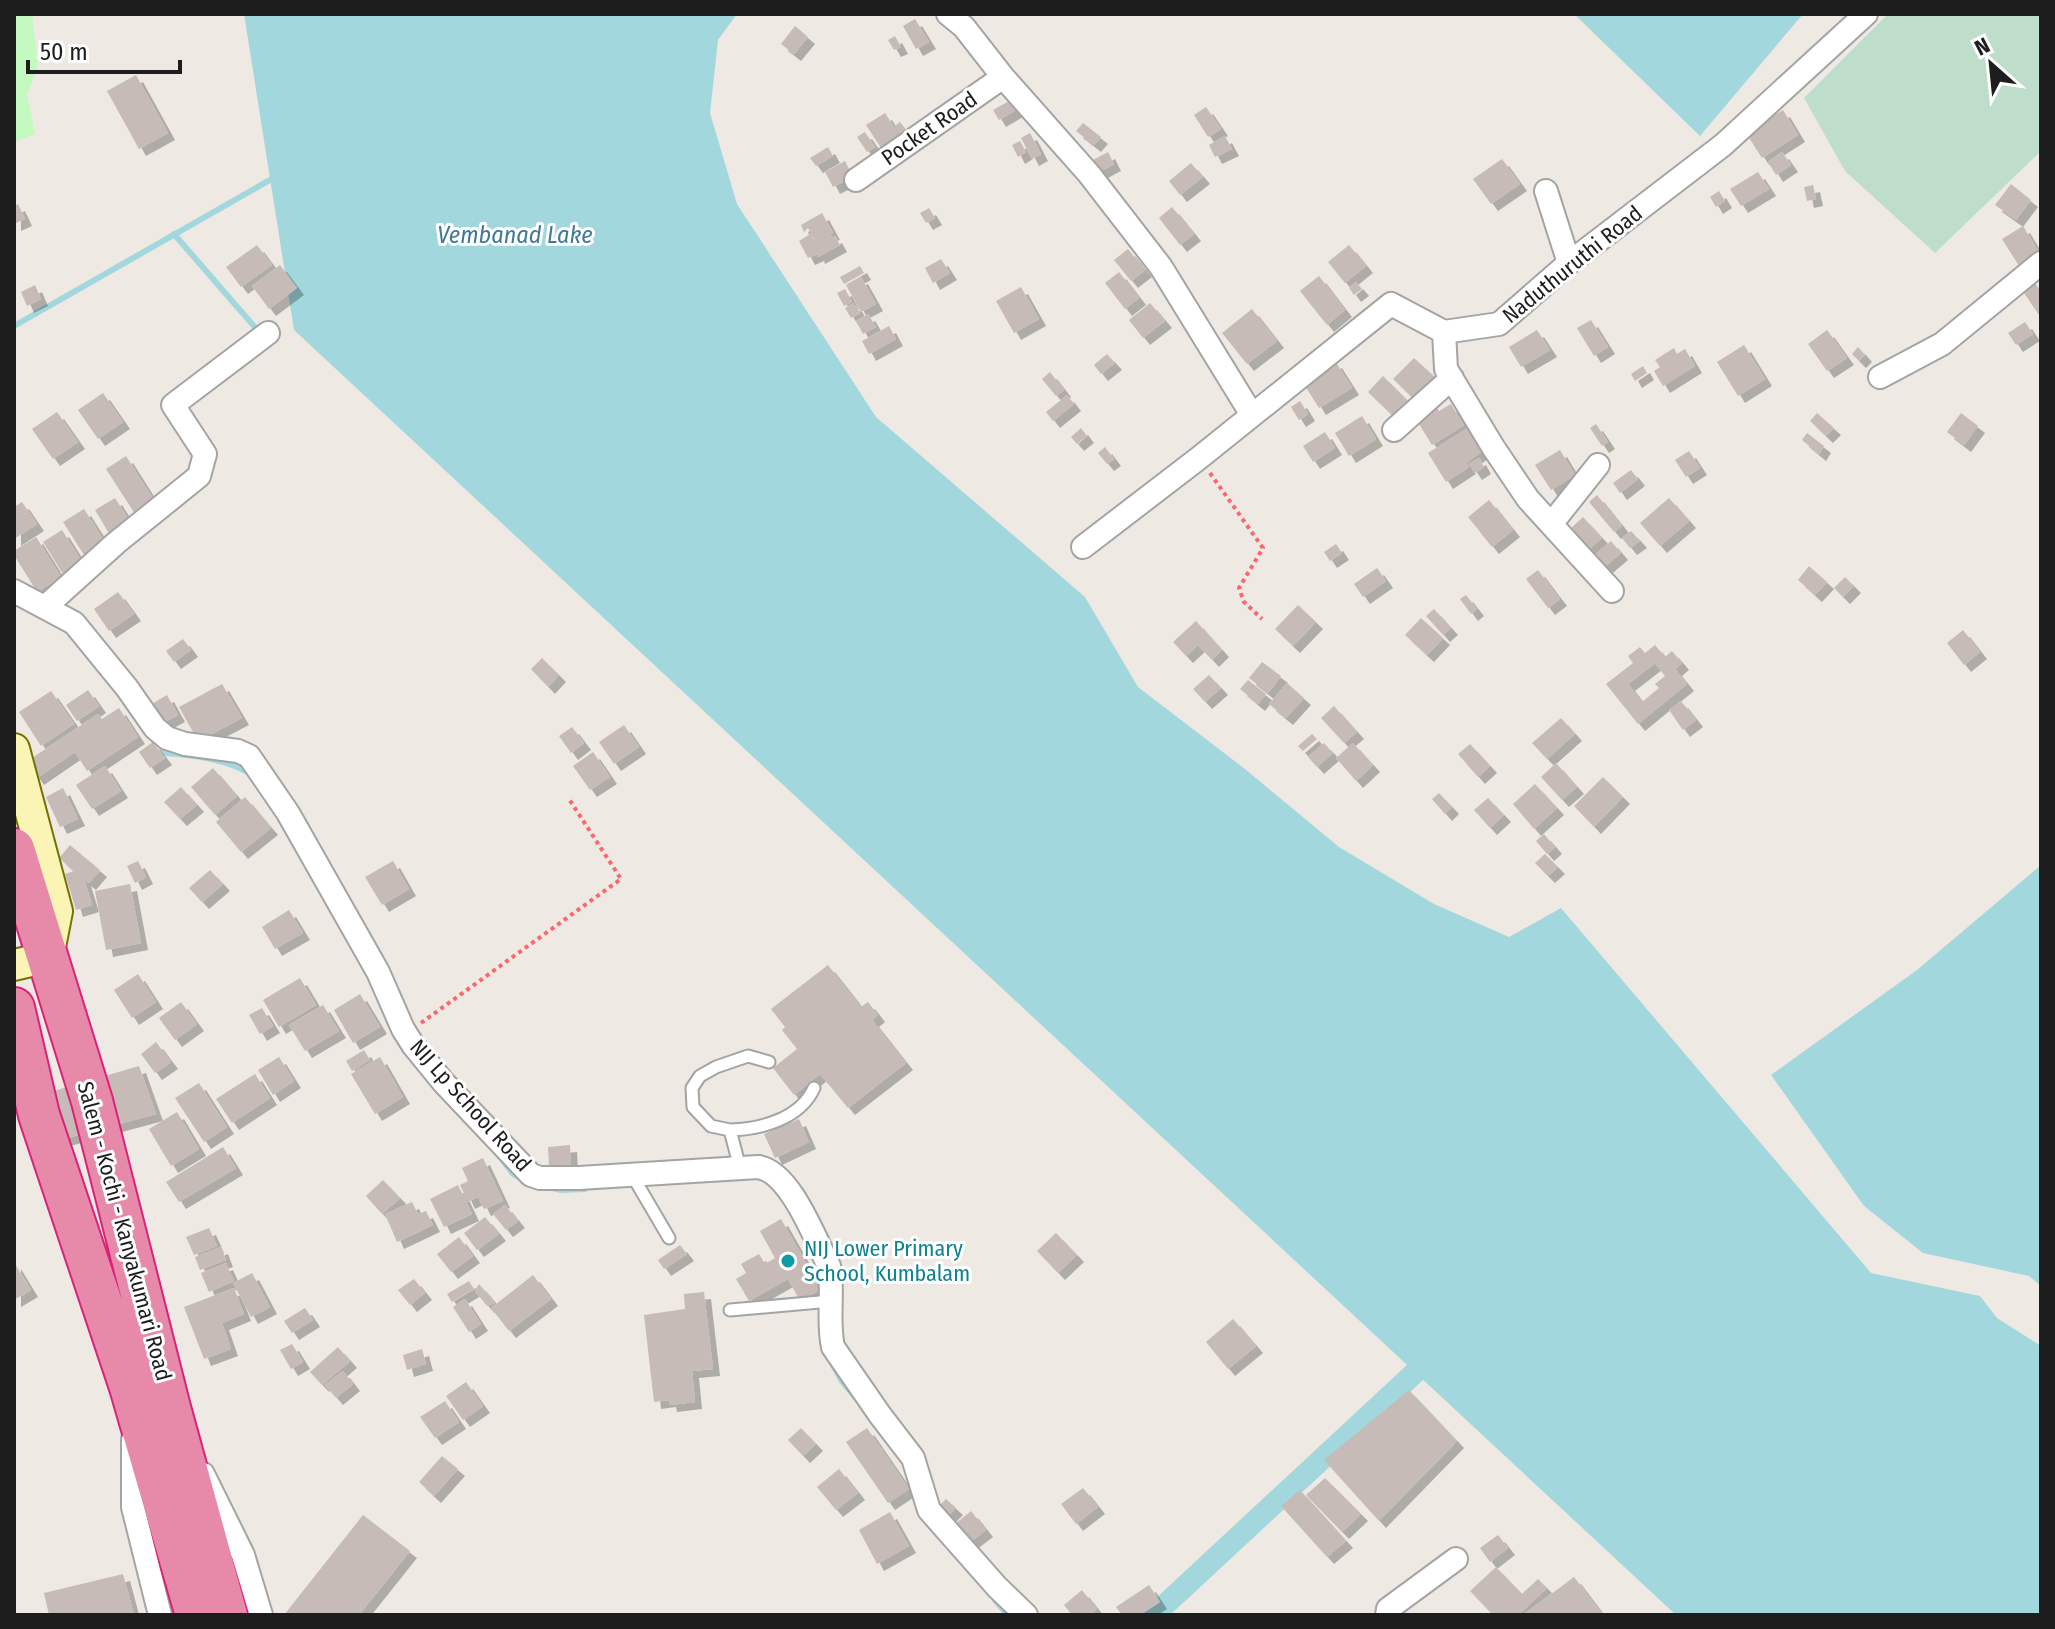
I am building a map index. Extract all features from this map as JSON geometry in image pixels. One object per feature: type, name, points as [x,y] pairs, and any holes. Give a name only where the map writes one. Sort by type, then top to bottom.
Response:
[{"type":"highway","name":"Salem - Kochi - Kanyakumari Road","points":[[14,849],[31,961],[92,1101],[170,1408],[227,1615]]},
{"type":"highway","name":"Salem - Kochi - Kanyakumari Road","points":[[14,1008],[39,1115],[130,1387],[196,1615]]},
{"type":"street","points":[[948,14],[964,27],[1003,77],[1089,174],[1161,267],[1252,415]]},
{"type":"street","name":"Naduthuruthi Road","points":[[1444,332],[1499,324],[1569,263],[1723,145],[1866,14]]},
{"type":"street","name":"Pocket Road","points":[[856,180],[1003,77]]},
{"type":"street","points":[[1546,191],[1569,263]]},
{"type":"street","points":[[1880,377],[1942,344],[2041,263]]},
{"type":"street","points":[[1083,547],[1391,304],[1444,332],[1446,369],[1528,499],[1612,591]]},
{"type":"street","points":[[45,607],[116,543],[199,476],[205,454],[173,405],[268,333]]},
{"type":"street","points":[[1394,430],[1452,378]]},
{"type":"street","points":[[1552,523],[1598,465]]},
{"type":"street","name":"NIJ Lp School Road","points":[[14,591],[74,623],[155,728],[167,738],[185,744],[238,751],[249,756],[288,813],[378,972],[406,1034],[444,1083],[531,1175],[540,1178],[740,1168],[765,1168],[775,1174],[786,1186],[829,1266],[833,1347],[913,1458],[929,1510],[1026,1615]]},
{"type":"street","points":[[14,749],[57,911],[31,961]]},
{"type":"street","points":[[130,1387],[133,1507],[160,1615]]},
{"type":"street","points":[[170,1408],[243,1555],[261,1615]]},
{"type":"street","points":[[1387,1615],[1388,1609],[1456,1559]]},
{"type":"lane","points":[[769,1062],[748,1056],[700,1076],[692,1088],[693,1107],[711,1126],[730,1130],[755,1128],[788,1115],[808,1101],[814,1088]]},
{"type":"lane","points":[[730,1130],[740,1168]]},
{"type":"lane","points":[[632,1174],[669,1238]]},
{"type":"lane","points":[[730,1310],[832,1301]]},
{"type":"path","points":[[1199,458],[1263,548],[1239,588],[1244,602],[1262,619]]},
{"type":"path","points":[[406,1034],[621,879],[569,799]]},
{"type":"green space","points":[[14,14],[32,14],[38,66],[27,95],[35,134],[14,142]]},
{"type":"green space","points":[[1888,14],[2041,14],[2041,151],[1935,253],[1845,171],[1804,98]]},
{"type":"water","name":"Vembanad Lake","points":[[244,14],[737,14],[718,40],[710,113],[737,204],[876,417],[1085,597],[1138,687],[1245,769],[1339,847],[1434,904],[1509,937],[1561,908],[1871,1273],[1980,1296],[1997,1318],[2041,1346],[2041,1615],[1676,1615],[294,330]]},
{"type":"water","points":[[1574,14],[1803,14],[1700,136]]},
{"type":"water","points":[[2041,865],[2041,1286],[2029,1276],[1923,1253],[1864,1206],[1771,1075],[1917,970]]},
{"type":"building","points":[[915,19],[929,42],[916,49],[903,26]]},
{"type":"building","points":[[795,26],[808,37],[794,54],[781,44]]},
{"type":"building","points":[[895,36],[901,47],[894,50],[888,40]]},
{"type":"building","points":[[136,75],[168,133],[139,149],[107,91]]},
{"type":"building","points":[[1011,100],[1016,110],[999,120],[993,110]]},
{"type":"building","points":[[1206,107],[1221,129],[1208,137],[1194,115]]},
{"type":"building","points":[[1783,110],[1798,135],[1762,158],[1746,133]]},
{"type":"building","points":[[885,113],[900,136],[881,148],[866,125]]},
{"type":"building","points":[[900,122],[910,135],[904,139],[895,126]]},
{"type":"building","points":[[1083,123],[1101,137],[1094,145],[1076,131]]},
{"type":"building","points":[[865,132],[875,147],[867,152],[857,137]]},
{"type":"building","points":[[1030,133],[1041,154],[1032,159],[1021,138]]},
{"type":"building","points":[[1225,136],[1232,149],[1215,157],[1209,145]]},
{"type":"building","points":[[1020,141],[1026,152],[1018,157],[1012,145]]},
{"type":"building","points":[[828,147],[833,156],[816,166],[810,158]]},
{"type":"building","points":[[1108,152],[1114,164],[1099,172],[1093,160]]},
{"type":"building","points":[[1782,152],[1791,165],[1776,175],[1768,162]]},
{"type":"building","points":[[1502,159],[1520,184],[1491,204],[1473,179]]},
{"type":"building","points":[[845,161],[853,177],[833,187],[825,172]]},
{"type":"building","points":[[1191,163],[1203,177],[1180,195],[1169,181]]},
{"type":"building","points":[[1758,172],[1769,189],[1741,206],[1730,189]]},
{"type":"building","points":[[2011,184],[2031,200],[2016,220],[1995,205]]},
{"type":"building","points":[[1813,185],[1816,199],[1807,201],[1804,187]]},
{"type":"building","points":[[1719,191],[1725,201],[1716,207],[1710,197]]},
{"type":"building","points":[[18,204],[25,219],[14,224],[14,206]]},
{"type":"building","points":[[1172,207],[1194,234],[1180,245],[1159,218]]},
{"type":"building","points":[[929,208],[935,218],[926,223],[920,213]]},
{"type":"building","points":[[822,213],[833,233],[830,234],[832,238],[835,236],[840,245],[818,257],[817,254],[808,258],[799,241],[810,234],[815,240],[808,228],[804,232],[801,225]]},
{"type":"building","points":[[2023,226],[2040,254],[2019,266],[2002,239]]},
{"type":"building","points":[[257,245],[272,265],[241,287],[226,267]]},
{"type":"building","points":[[1349,245],[1366,266],[1345,283],[1328,262]]},
{"type":"building","points":[[1128,249],[1145,270],[1131,281],[1114,260]]},
{"type":"building","points":[[941,259],[950,273],[933,283],[925,268]]},
{"type":"building","points":[[280,265],[297,288],[269,309],[252,286]]},
{"type":"building","points":[[860,266],[864,273],[844,284],[840,277]]},
{"type":"building","points":[[1119,272],[1139,298],[1125,309],[1105,283]]},
{"type":"building","points":[[1319,276],[1345,310],[1327,325],[1300,291]]},
{"type":"building","points":[[861,277],[876,304],[861,312],[846,285]]},
{"type":"building","points":[[1356,282],[1362,289],[1354,295],[1349,288]]},
{"type":"building","points":[[2034,282],[2041,291],[2041,318],[2022,290]]},
{"type":"building","points":[[35,285],[41,299],[27,306],[21,292]]},
{"type":"building","points":[[1021,287],[1039,319],[1014,333],[996,301]]},
{"type":"building","points":[[845,289],[852,302],[844,306],[837,293]]},
{"type":"building","points":[[854,303],[860,313],[851,318],[845,308]]},
{"type":"building","points":[[1150,303],[1165,321],[1143,338],[1129,320]]},
{"type":"building","points":[[1252,309],[1277,341],[1247,364],[1222,333]]},
{"type":"building","points":[[868,314],[876,327],[863,334],[856,321]]},
{"type":"building","points":[[1591,320],[1608,347],[1594,356],[1577,328]]},
{"type":"building","points":[[2025,322],[2033,334],[2016,345],[2008,333]]},
{"type":"building","points":[[889,326],[896,339],[869,354],[862,341]]},
{"type":"building","points":[[1537,330],[1550,350],[1521,367],[1509,347]]},
{"type":"building","points":[[1827,330],[1847,358],[1827,371],[1808,344]]},
{"type":"building","points":[[1744,345],[1765,379],[1738,396],[1717,362]]},
{"type":"building","points":[[1858,347],[1865,355],[1859,361],[1852,354]]},
{"type":"building","points":[[1674,348],[1677,354],[1685,349],[1695,366],[1663,386],[1654,371],[1660,367],[1655,360]]},
{"type":"building","points":[[1107,354],[1115,363],[1101,374],[1094,365]]},
{"type":"building","points":[[1414,358],[1436,378],[1415,400],[1393,379]]},
{"type":"building","points":[[1335,361],[1352,388],[1319,408],[1302,381]]},
{"type":"building","points":[[1643,366],[1647,373],[1635,381],[1631,374]]},
{"type":"building","points":[[1050,372],[1064,390],[1056,396],[1042,379]]},
{"type":"building","points":[[1383,376],[1407,400],[1392,415],[1368,392]]},
{"type":"building","points":[[103,393],[123,422],[98,439],[78,410]]},
{"type":"building","points":[[1067,395],[1074,404],[1053,421],[1046,412]]},
{"type":"building","points":[[1300,401],[1308,414],[1299,420],[1291,407]]},
{"type":"building","points":[[1451,404],[1464,425],[1432,445],[1419,424],[1426,419],[1423,415],[1436,406],[1439,411]]},
{"type":"building","points":[[57,412],[78,442],[53,459],[32,429]]},
{"type":"building","points":[[1817,413],[1834,428],[1826,436],[1810,421]]},
{"type":"building","points":[[1961,413],[1978,426],[1964,445],[1947,432]]},
{"type":"building","points":[[1362,416],[1376,439],[1349,456],[1335,433]]},
{"type":"building","points":[[1596,424],[1608,442],[1602,446],[1590,428]]},
{"type":"building","points":[[1471,426],[1485,449],[1466,463],[1469,467],[1446,482],[1428,453]]},
{"type":"building","points":[[1081,428],[1087,436],[1077,444],[1071,437]]},
{"type":"building","points":[[1325,432],[1335,448],[1313,462],[1303,446]]},
{"type":"building","points":[[1807,433],[1824,446],[1819,454],[1802,440]]},
{"type":"building","points":[[1105,447],[1114,459],[1107,464],[1098,453]]},
{"type":"building","points":[[1560,450],[1575,475],[1551,490],[1535,465]]},
{"type":"building","points":[[1689,451],[1700,468],[1686,477],[1675,460]]},
{"type":"building","points":[[126,456],[155,502],[135,514],[106,469]]},
{"type":"building","points":[[1479,458],[1484,467],[1475,473],[1469,464]]},
{"type":"building","points":[[1631,470],[1638,479],[1620,493],[1613,483]]},
{"type":"building","points":[[1597,495],[1622,526],[1614,532],[1589,502]]},
{"type":"building","points":[[115,498],[131,523],[110,535],[95,510]]},
{"type":"building","points":[[1669,498],[1689,521],[1660,546],[1640,523]]},
{"type":"building","points":[[1489,500],[1513,530],[1492,547],[1468,517]]},
{"type":"building","points":[[22,502],[37,524],[14,539],[14,507]]},
{"type":"building","points":[[84,509],[105,542],[84,555],[63,522]]},
{"type":"building","points":[[1583,517],[1602,538],[1586,552],[1567,532]]},
{"type":"building","points":[[62,530],[82,562],[63,574],[43,542]]},
{"type":"building","points":[[1631,531],[1640,541],[1630,548],[1622,538]]},
{"type":"building","points":[[36,537],[61,577],[37,592],[14,555],[14,551]]},
{"type":"building","points":[[1611,541],[1621,553],[1600,571],[1590,559]]},
{"type":"building","points":[[1336,544],[1342,553],[1330,561],[1324,552]]},
{"type":"building","points":[[1809,566],[1827,582],[1815,595],[1798,580]]},
{"type":"building","points":[[1377,568],[1386,581],[1363,597],[1354,584]]},
{"type":"building","points":[[1538,570],[1560,599],[1548,608],[1526,579]]},
{"type":"building","points":[[1845,577],[1854,586],[1843,597],[1834,588]]},
{"type":"building","points":[[118,592],[134,614],[109,631],[94,609]]},
{"type":"building","points":[[1466,595],[1477,609],[1471,614],[1460,599]]},
{"type":"building","points":[[1298,605],[1316,622],[1293,646],[1275,629]]},
{"type":"building","points":[[1434,609],[1451,628],[1443,635],[1426,616]]},
{"type":"building","points":[[1421,618],[1443,638],[1427,655],[1405,635]]},
{"type":"building","points":[[1196,621],[1222,650],[1212,660],[1198,645],[1186,656],[1173,642]]},
{"type":"building","points":[[1963,630],[1980,652],[1964,665],[1947,643]]},
{"type":"building","points":[[183,639],[191,650],[174,662],[166,651]]},
{"type":"building","points":[[1655,645],[1665,657],[1672,651],[1682,663],[1675,669],[1687,684],[1638,724],[1606,684],[1633,663],[1628,656],[1640,647],[1645,653]],"holes":[[[1655,663],[1665,676],[1655,684],[1659,688],[1642,702],[1628,684]]]},
{"type":"building","points":[[542,658],[559,675],[548,687],[531,669]]},
{"type":"building","points":[[1262,662],[1281,676],[1268,693],[1249,678]]},
{"type":"building","points":[[1209,675],[1221,688],[1205,702],[1193,689]]},
{"type":"building","points":[[1248,680],[1266,694],[1258,704],[1240,689]]},
{"type":"building","points":[[1287,683],[1304,698],[1286,718],[1269,704]]},
{"type":"building","points":[[222,684],[242,718],[198,741],[179,707]]},
{"type":"building","points":[[88,690],[99,706],[77,721],[66,705]]},
{"type":"building","points":[[51,691],[74,724],[41,746],[19,712]]},
{"type":"building","points":[[167,695],[178,715],[161,724],[150,705]]},
{"type":"building","points":[[1681,701],[1696,720],[1683,730],[1669,710]]},
{"type":"building","points":[[1334,706],[1357,732],[1344,743],[1321,718]]},
{"type":"building","points":[[119,708],[138,737],[87,771],[75,752],[37,778],[26,762],[98,714],[102,719]]},
{"type":"building","points":[[1561,718],[1575,734],[1547,759],[1532,743]]},
{"type":"building","points":[[624,725],[639,747],[614,764],[599,742]]},
{"type":"building","points":[[572,727],[584,743],[571,753],[559,736]]},
{"type":"building","points":[[1312,734],[1317,739],[1303,751],[1298,746]]},
{"type":"building","points":[[153,742],[165,758],[150,768],[139,752]]},
{"type":"building","points":[[1324,743],[1333,753],[1317,767],[1308,757]]},
{"type":"building","points":[[1353,743],[1373,765],[1356,781],[1336,758]]},
{"type":"building","points":[[1470,744],[1490,766],[1478,777],[1458,754]]},
{"type":"building","points":[[593,752],[610,777],[590,790],[573,766]]},
{"type":"building","points":[[1556,763],[1577,787],[1562,800],[1541,777]]},
{"type":"building","points":[[105,766],[121,791],[92,809],[76,785]]},
{"type":"building","points":[[213,768],[237,796],[215,815],[191,787]]},
{"type":"building","points":[[1603,777],[1623,797],[1594,827],[1574,806]]},
{"type":"building","points":[[1535,784],[1557,808],[1534,829],[1513,804]]},
{"type":"building","points":[[181,787],[197,805],[180,819],[164,802]]},
{"type":"building","points":[[63,788],[78,819],[60,827],[46,797]]},
{"type":"building","points":[[1439,793],[1452,807],[1445,814],[1432,799]]},
{"type":"building","points":[[245,797],[271,828],[241,852],[216,822]]},
{"type":"building","points":[[1488,798],[1504,815],[1490,828],[1474,810]]},
{"type":"building","points":[[1544,834],[1555,847],[1547,854],[1536,841]]},
{"type":"building","points":[[70,845],[100,870],[89,883],[84,879],[92,905],[76,910],[65,874],[74,871],[59,858]]},
{"type":"building","points":[[1545,854],[1558,867],[1548,876],[1535,863]]},
{"type":"building","points":[[138,861],[146,877],[135,883],[127,866]]},
{"type":"building","points":[[393,861],[409,889],[382,905],[365,877]]},
{"type":"building","points":[[210,870],[223,884],[202,902],[189,888]]},
{"type":"building","points":[[130,884],[141,943],[106,950],[95,891]]},
{"type":"building","points":[[289,910],[303,933],[275,949],[262,927]]},
{"type":"building","points":[[828,965],[861,1007],[868,1002],[878,1015],[872,1020],[906,1063],[848,1108],[820,1074],[794,1095],[773,1068],[797,1049],[771,1009]]},
{"type":"building","points":[[138,974],[156,1002],[132,1018],[114,990]]},
{"type":"building","points":[[300,978],[316,1005],[279,1027],[263,1000]]},
{"type":"building","points":[[360,994],[380,1027],[353,1043],[334,1010]]},
{"type":"building","points":[[181,1002],[197,1024],[175,1040],[159,1018]]},
{"type":"building","points":[[323,1005],[339,1031],[305,1051],[289,1025]]},
{"type":"building","points":[[262,1008],[273,1026],[260,1034],[249,1015]]},
{"type":"building","points":[[156,1042],[171,1062],[155,1073],[141,1054]]},
{"type":"building","points":[[364,1050],[370,1060],[352,1071],[346,1061]]},
{"type":"building","points":[[279,1057],[294,1081],[273,1095],[258,1070]]},
{"type":"building","points":[[380,1057],[403,1097],[375,1114],[351,1074]]},
{"type":"building","points":[[139,1066],[156,1114],[30,1148],[16,1102]]},
{"type":"building","points":[[255,1074],[270,1098],[232,1123],[216,1099]]},
{"type":"building","points":[[199,1083],[227,1127],[204,1142],[175,1098]]},
{"type":"building","points":[[177,1112],[199,1149],[171,1166],[149,1129]]},
{"type":"building","points":[[799,1119],[809,1142],[775,1158],[764,1134]]},
{"type":"building","points":[[570,1145],[571,1164],[549,1166],[548,1147]]},
{"type":"building","points":[[223,1147],[236,1168],[179,1202],[166,1182]]},
{"type":"building","points":[[483,1158],[503,1201],[484,1209],[478,1197],[468,1202],[460,1185],[468,1181],[462,1168]]},
{"type":"building","points":[[383,1180],[400,1198],[382,1214],[366,1196]]},
{"type":"building","points":[[458,1185],[472,1214],[444,1227],[430,1199]]},
{"type":"building","points":[[412,1202],[418,1214],[426,1211],[433,1225],[397,1242],[385,1214]]},
{"type":"building","points":[[505,1205],[518,1221],[506,1230],[493,1214]]},
{"type":"building","points":[[485,1217],[499,1234],[477,1250],[464,1233]]},
{"type":"building","name":"NIJ Lower Primary School, Kumbalam","points":[[781,1219],[821,1289],[800,1301],[788,1279],[749,1301],[736,1279],[746,1273],[741,1264],[759,1254],[765,1264],[775,1258],[760,1231]]},
{"type":"building","points":[[209,1228],[217,1246],[194,1255],[186,1237]]},
{"type":"building","points":[[1056,1233],[1077,1255],[1058,1273],[1037,1251]]},
{"type":"building","points":[[459,1237],[473,1256],[451,1272],[437,1254]]},
{"type":"building","points":[[680,1245],[687,1254],[664,1269],[658,1260]]},
{"type":"building","points":[[221,1247],[226,1260],[200,1270],[195,1257]]},
{"type":"building","points":[[14,1262],[31,1290],[14,1300]]},
{"type":"building","points":[[226,1263],[234,1281],[209,1292],[201,1273]]},
{"type":"building","points":[[252,1273],[270,1307],[251,1317],[233,1283]]},
{"type":"building","points":[[533,1275],[551,1299],[509,1331],[491,1308]]},
{"type":"building","points":[[414,1279],[425,1293],[410,1305],[398,1290]]},
{"type":"building","points":[[469,1281],[474,1289],[452,1302],[447,1294]]},
{"type":"building","points":[[479,1284],[495,1303],[487,1306],[475,1291]]},
{"type":"building","points":[[234,1288],[244,1314],[222,1323],[231,1349],[204,1359],[184,1307]]},
{"type":"building","points":[[704,1292],[713,1369],[692,1371],[695,1402],[670,1405],[669,1400],[654,1402],[644,1315],[685,1309],[684,1294]]},
{"type":"building","points":[[465,1299],[481,1324],[469,1332],[453,1307]]},
{"type":"building","points":[[305,1308],[313,1320],[292,1333],[284,1321]]},
{"type":"building","points":[[1233,1319],[1256,1346],[1228,1369],[1206,1342]]},
{"type":"building","points":[[292,1344],[303,1362],[291,1369],[280,1350]]},
{"type":"building","points":[[338,1347],[350,1361],[322,1385],[310,1372]]},
{"type":"building","points":[[422,1349],[426,1364],[407,1370],[403,1355]]},
{"type":"building","points":[[343,1371],[353,1384],[336,1398],[325,1385]]},
{"type":"building","points":[[466,1382],[483,1406],[463,1420],[446,1396]]},
{"type":"building","points":[[1409,1390],[1457,1441],[1379,1521],[1324,1460]]},
{"type":"building","points":[[445,1401],[459,1422],[435,1438],[420,1417]]},
{"type":"building","points":[[801,1428],[816,1444],[803,1456],[788,1440]]},
{"type":"building","points":[[867,1428],[909,1489],[888,1503],[846,1442]]},
{"type":"building","points":[[442,1456],[458,1469],[434,1496],[419,1482]]},
{"type":"building","points":[[839,1469],[858,1493],[836,1510],[817,1487]]},
{"type":"building","points":[[1325,1478],[1361,1514],[1342,1532],[1306,1495]]},
{"type":"building","points":[[1083,1488],[1098,1507],[1076,1524],[1061,1504]]},
{"type":"building","points":[[1300,1490],[1346,1541],[1327,1557],[1281,1506]]},
{"type":"building","points":[[946,1499],[956,1508],[946,1518],[936,1509]]},
{"type":"building","points":[[971,1511],[986,1530],[969,1543],[955,1524]]},
{"type":"building","points":[[890,1512],[909,1546],[877,1564],[859,1530]]},
{"type":"building","points":[[363,1515],[410,1551],[359,1615],[284,1615]]},
{"type":"building","points":[[1498,1535],[1508,1548],[1490,1562],[1480,1548]]},
{"type":"building","points":[[1496,1567],[1522,1594],[1538,1579],[1547,1588],[1518,1615],[1493,1615],[1470,1591]]},
{"type":"building","points":[[123,1574],[134,1615],[49,1615],[44,1593]]},
{"type":"building","points":[[1574,1577],[1603,1615],[1523,1615]]},
{"type":"building","points":[[1149,1585],[1160,1602],[1140,1615],[1122,1615],[1116,1607]]},
{"type":"building","points":[[1082,1590],[1097,1609],[1090,1615],[1072,1615],[1064,1605]]},
{"type":"waterway","points":[[14,326],[275,177]]},
{"type":"waterway","points":[[174,234],[259,332]]},
{"type":"waterway","points":[[159,742],[166,753],[209,758],[250,773]]},
{"type":"waterway","points":[[502,1159],[513,1174],[522,1179]]},
{"type":"waterway","points":[[548,1187],[585,1189]]},
{"type":"waterway","points":[[1154,1615],[1437,1352]]},
{"type":"waterway","points":[[833,1365],[856,1398]]},
{"type":"waterway","points":[[995,1600],[1008,1615]]},
{"type":"place","name":"NIJ Lower Primary School, Kumbalam","points":[[788,1261]]}]
